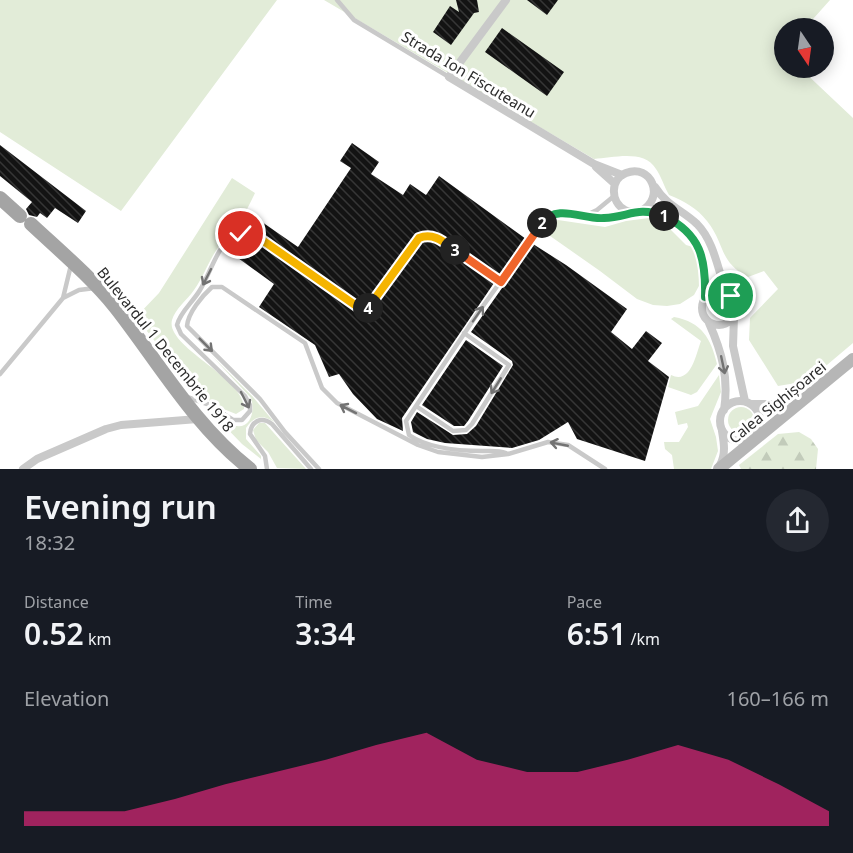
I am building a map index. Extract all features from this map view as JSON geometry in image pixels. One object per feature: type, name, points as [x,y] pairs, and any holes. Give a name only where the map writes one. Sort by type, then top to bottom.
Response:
[{"type":"main road","name":"Bulevardul 1 Decembrie 1918","points":[[0,198],[98,287],[115,306],[198,419],[223,446],[250,469]]},
{"type":"main road","name":"Calea Sighișoarei","points":[[718,469],[853,359]]},
{"type":"street","points":[[449,77],[506,0]]},
{"type":"street","name":"Strada Ion Fiscuteanu","points":[[449,77],[594,164],[622,175]]},
{"type":"street","name":"Strada Ion Fiscuteanu","points":[[594,164],[615,184]]},
{"type":"street","points":[[705,297],[705,266],[697,244],[685,229],[670,219],[642,211],[630,212],[620,206],[614,196],[615,184],[622,175],[628,172],[640,172],[650,179],[662,199],[704,232],[726,292],[734,300],[736,311],[733,346],[748,403],[755,407],[760,417],[759,428],[753,439],[742,441],[736,441],[722,430]]},
{"type":"street","points":[[642,211],[653,200],[655,195],[653,184]]},
{"type":"street","points":[[718,469],[724,458],[720,420],[724,410],[725,368],[709,323],[702,314],[702,302],[705,297],[715,291],[726,292]]},
{"type":"street","points":[[709,323],[720,326],[734,317]]},
{"type":"street","points":[[724,410],[733,402],[798,404]]},
{"type":"street","points":[[23,469],[37,459],[106,429],[121,425],[198,419]]},
{"type":"lane","name":"Strada Ion Fiscuteanu","points":[[337,0],[354,20],[449,77]]},
{"type":"lane","points":[[584,216],[592,214],[614,196]]},
{"type":"lane","points":[[508,454],[499,450],[483,451],[449,447],[416,439],[409,435],[406,422],[464,333],[546,217],[569,213],[605,218],[630,212]]},
{"type":"lane","points":[[179,394],[210,405],[233,420],[242,420],[250,411],[250,405],[245,396],[181,334],[177,326],[180,317],[200,291],[224,247],[233,236],[245,233],[255,235],[365,312],[415,242],[426,235],[446,243],[501,282]]},
{"type":"lane","points":[[63,298],[72,262]]},
{"type":"lane","points":[[0,374],[63,298],[79,290],[98,287]]},
{"type":"lane","points":[[319,469],[296,445],[260,399],[187,326],[186,322],[212,287],[222,287],[304,343],[322,388],[333,400],[399,437],[438,452],[482,457],[508,454],[544,442],[554,442],[568,445],[603,469]]},
{"type":"lane","points":[[416,406],[453,430],[465,430],[472,424],[509,365],[464,333]]},
{"type":"lane","points":[[267,469],[266,456],[250,434],[252,425],[259,420],[267,420],[272,424],[311,469]]},
{"type":"green space","points":[[0,0],[277,0],[121,211],[0,132]]},
{"type":"green space","points":[[324,0],[830,0],[814,18],[774,18],[774,78],[811,78],[853,118],[853,343],[808,381],[778,386],[749,340],[750,318],[778,289],[764,271],[748,277],[738,271],[727,259],[707,221],[690,205],[669,195],[651,163],[628,156],[594,159]]},
{"type":"green space","points":[[232,178],[255,193],[244,214],[221,242],[198,285],[172,320],[173,330],[181,341],[233,386],[241,397],[244,409],[236,414],[221,408],[193,390],[136,317],[159,293]]},
{"type":"green space","points":[[649,218],[664,223],[696,252],[702,277],[700,284],[694,295],[680,304],[653,305],[637,299],[543,231],[558,220],[605,227]]},
{"type":"green space","points":[[674,317],[692,323],[704,333],[712,347],[717,364],[697,392],[691,395],[668,387],[671,375],[683,376],[692,367],[701,341],[671,319]]},
{"type":"green space","points":[[211,355],[253,397],[274,422],[262,417],[252,421],[246,428],[246,439],[261,459],[242,444],[213,414],[215,411],[228,423],[242,426],[250,420],[252,404],[251,398]]},
{"type":"green space","points":[[719,375],[721,392],[710,419],[718,451],[711,469],[674,469],[672,455],[665,449],[664,442],[679,442],[688,427],[687,423],[678,425],[675,412],[698,406]]},
{"type":"green space","points":[[741,407],[750,411],[754,420],[750,429],[741,433],[732,429],[728,420],[732,411]]},
{"type":"green space","points":[[259,423],[265,423],[306,469],[277,468],[268,452],[256,440],[253,430]]},
{"type":"green space","points":[[799,432],[811,439],[818,449],[816,469],[741,469],[739,465],[778,434]]},
{"type":"building","points":[[456,0],[477,0],[479,12],[474,13],[451,45],[433,32],[450,6],[459,12]]},
{"type":"building","points":[[527,0],[558,0],[547,15]]},
{"type":"building","points":[[502,28],[564,72],[547,96],[485,52]]},
{"type":"building","points":[[352,143],[379,162],[371,174],[403,195],[410,184],[426,195],[439,176],[526,239],[499,276],[441,235],[430,231],[421,233],[412,239],[364,306],[256,231],[262,222],[298,247],[351,168],[340,161]]},
{"type":"building","points":[[0,145],[86,211],[78,223],[55,208],[47,218],[40,213],[37,217],[29,215],[26,209],[32,202],[0,176]]},
{"type":"building","points":[[251,239],[364,316],[369,315],[418,245],[427,240],[445,248],[494,283],[402,418],[403,431],[377,419],[353,394],[339,374],[329,377],[315,345],[259,307],[274,284],[238,258]]},
{"type":"building","points":[[533,244],[627,309],[611,332],[632,349],[646,331],[662,343],[648,361],[669,377],[645,461],[577,439],[568,422],[539,440],[512,448],[445,443],[427,439],[413,432],[411,422],[417,412],[453,435],[467,434],[476,426],[513,365],[512,361],[471,332]]},
{"type":"building","points":[[466,340],[503,366],[464,426],[454,426],[422,405]]},
{"type":"route","points":[[241,234],[255,235],[365,312],[415,242],[426,235],[446,243],[501,282],[546,217],[569,213],[596,219],[642,211],[670,219],[685,229],[697,244],[705,266],[705,297],[715,291],[726,292],[731,296]]}]
